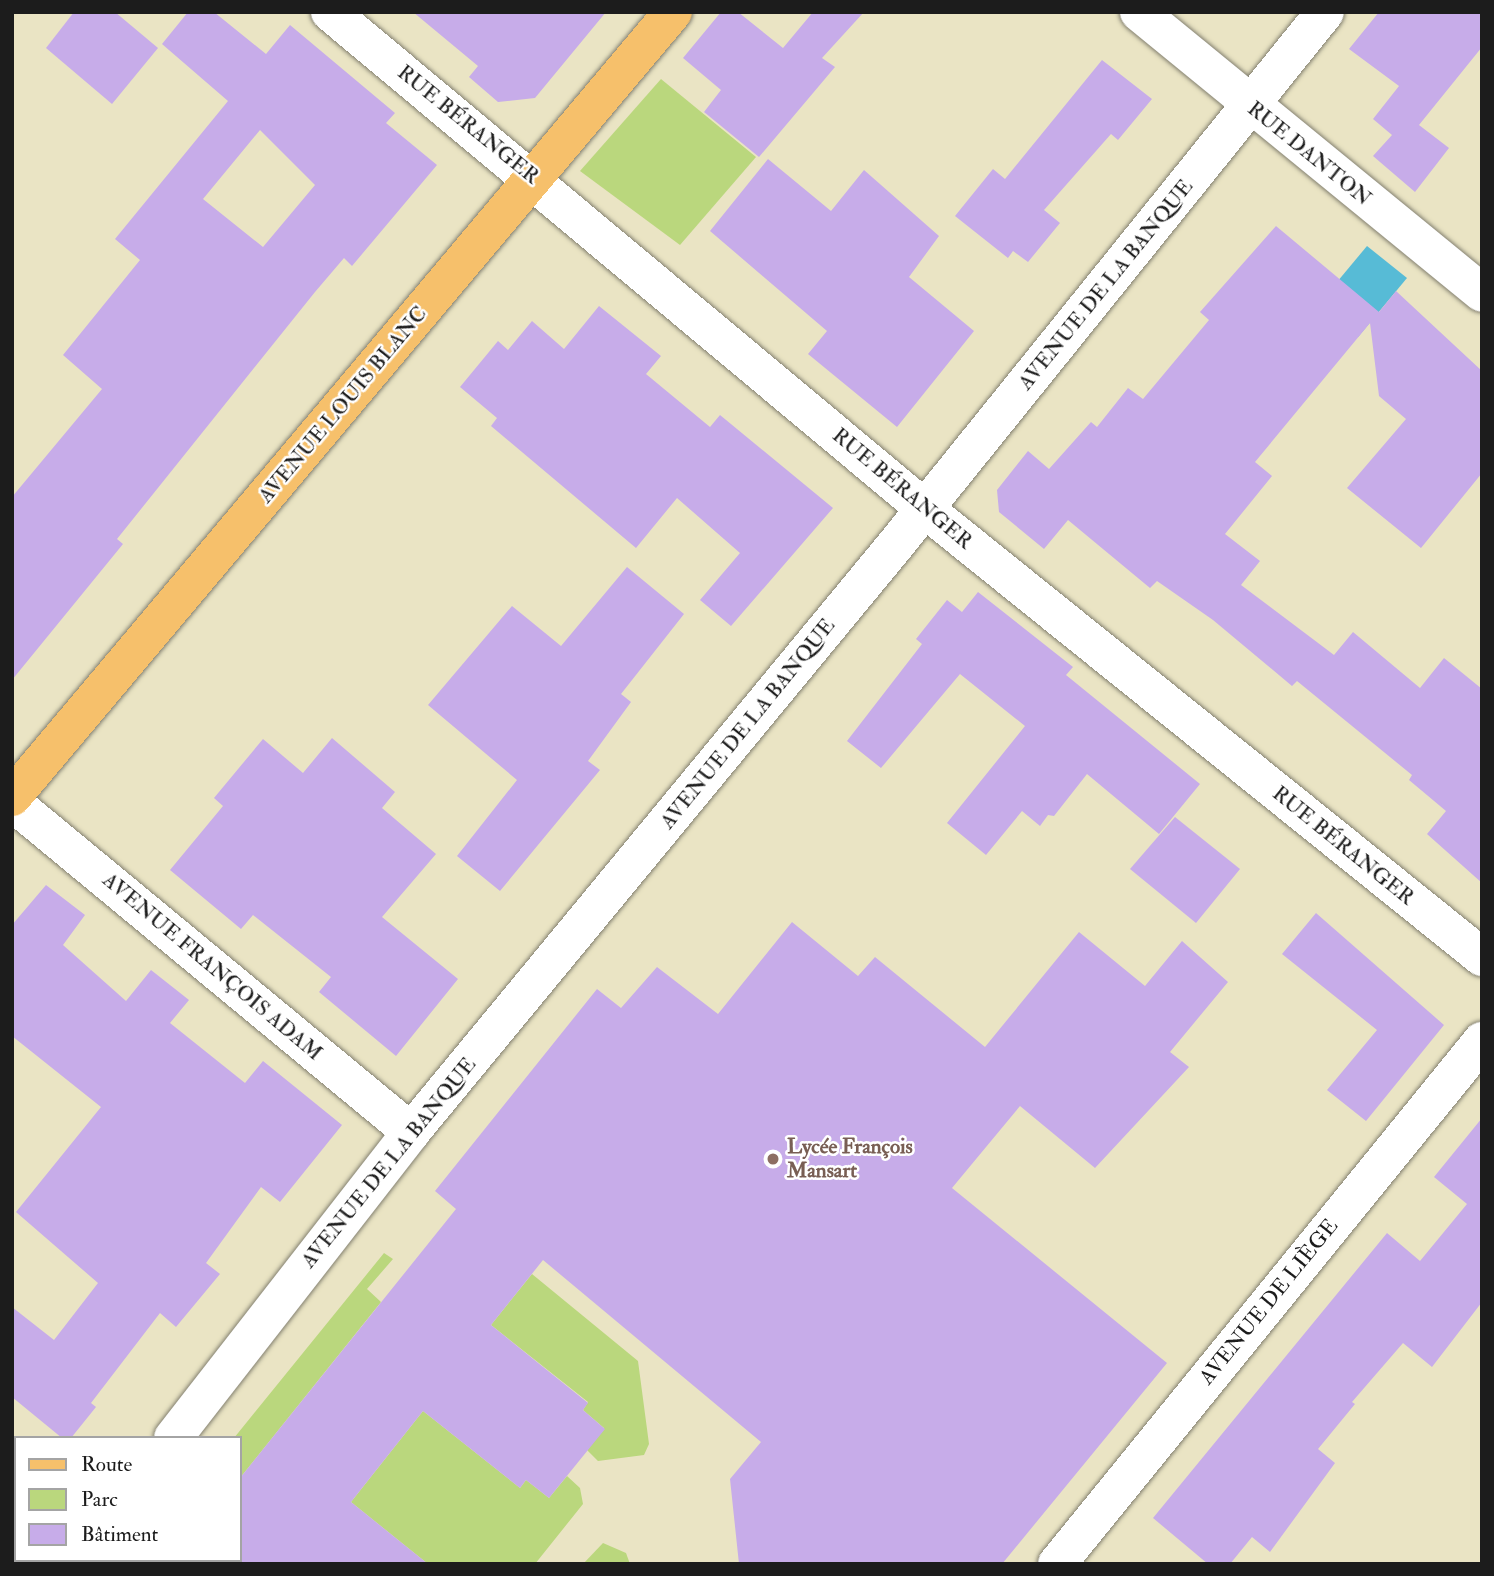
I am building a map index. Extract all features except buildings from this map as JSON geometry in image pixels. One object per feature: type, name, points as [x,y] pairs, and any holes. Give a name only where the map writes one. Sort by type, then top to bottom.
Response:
[{"type":"main road","name":"AVENUE LOUIS BLANC","points":[[12,797],[673,12]]},
{"type":"street","name":"RUE BÉRANGER","points":[[330,12],[534,179],[925,509],[1482,957]]},
{"type":"street","name":"RUE DANTON","points":[[1139,12],[1250,106],[1482,293]]},
{"type":"street","name":"AVENUE DE LA BANQUE","points":[[175,1436],[411,1132],[925,509],[1325,12]]},
{"type":"street","name":"AVENUE FRANÇOIS ADAM","points":[[12,803],[411,1132]]},
{"type":"street","name":"AVENUE DE LIÈGE","points":[[1057,1564],[1482,1041]]},
{"type":"green space","points":[[661,79],[756,157],[680,245],[580,171]]},
{"type":"green space","points":[[384,1253],[393,1259],[367,1289],[381,1302],[242,1476],[242,1436],[236,1436]]},
{"type":"green space","points":[[532,1274],[638,1361],[649,1444],[644,1455],[598,1461],[587,1450],[604,1428],[583,1410],[588,1402],[491,1325]]},
{"type":"green space","points":[[423,1411],[520,1488],[526,1480],[549,1498],[567,1476],[580,1488],[583,1504],[535,1564],[428,1564],[351,1502]]},
{"type":"green space","points":[[603,1543],[626,1553],[630,1564],[583,1564]]},
{"type":"water","points":[[1367,246],[1407,278],[1358,337],[1317,306]]},
{"type":"place","name":"Lycée François Mansart","points":[[773,1159]]}]
